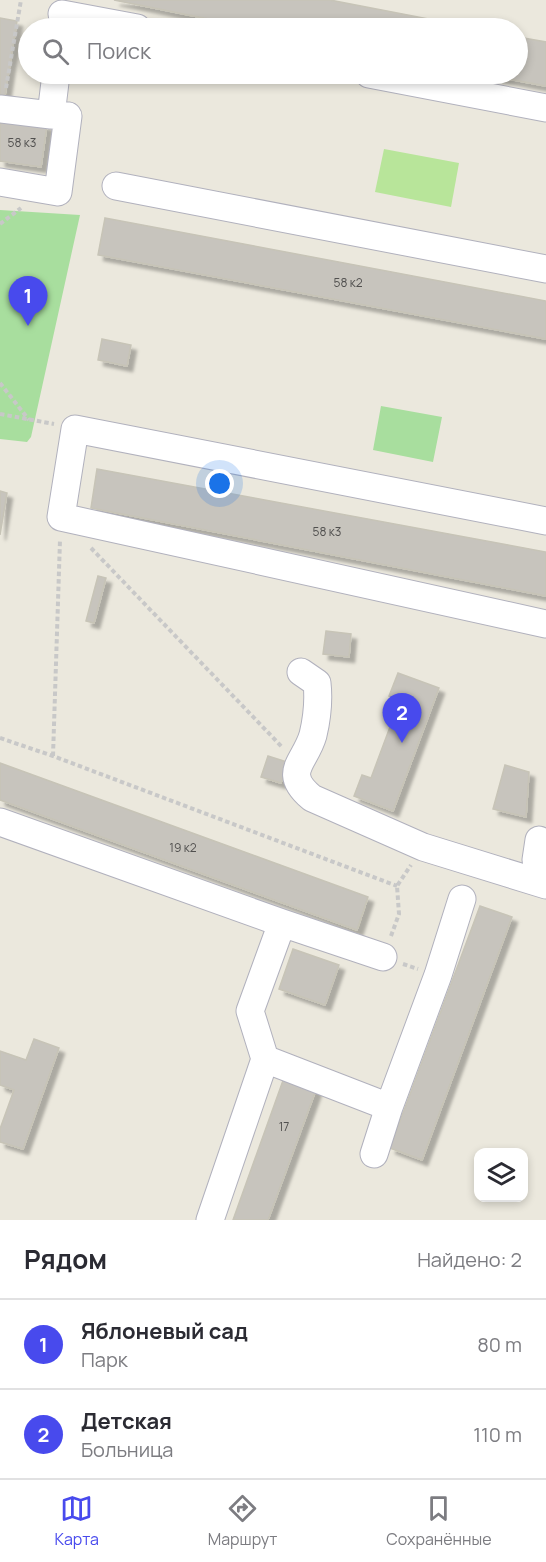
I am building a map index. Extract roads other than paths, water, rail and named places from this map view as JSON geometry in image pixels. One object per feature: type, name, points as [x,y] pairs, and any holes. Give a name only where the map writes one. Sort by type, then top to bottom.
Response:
[{"type":"lane","points":[[62,14],[83,18]]},
{"type":"lane","points":[[51,114],[55,84]]},
{"type":"lane","points":[[421,84],[546,108]]},
{"type":"lane","points":[[0,182],[58,192],[68,116],[1,109]]},
{"type":"lane","points":[[116,186],[546,269]]},
{"type":"lane","points":[[546,521],[75,429],[61,517],[546,624]]},
{"type":"lane","points":[[301,672],[317,683],[319,701],[312,737],[298,764],[296,777],[299,788],[312,798],[423,847],[546,885]]},
{"type":"lane","points":[[0,822],[383,957]]},
{"type":"lane","points":[[374,1154],[438,975],[462,899]]},
{"type":"lane","points":[[210,1220],[265,1059],[250,1011],[282,923]]},
{"type":"lane","points":[[265,1059],[389,1107]]},
{"type":"place","name":"Яблоневый сад","points":[[28,326]]},
{"type":"place","name":"Детская","points":[[402,743]]}]
